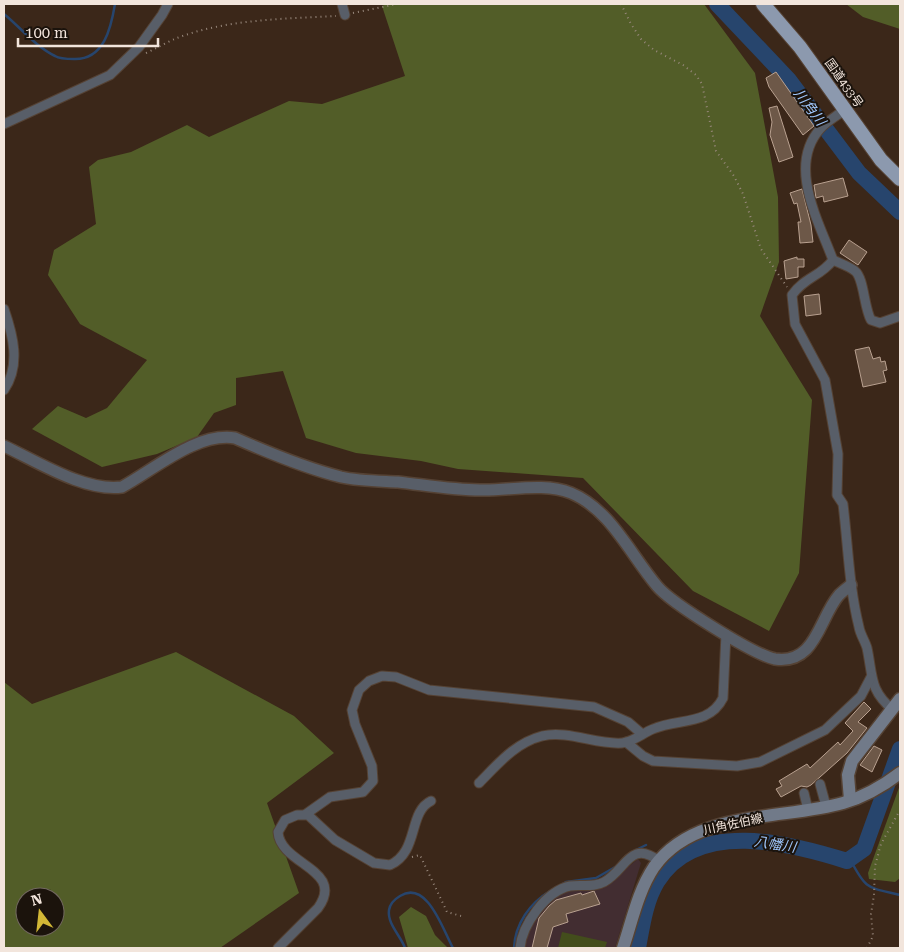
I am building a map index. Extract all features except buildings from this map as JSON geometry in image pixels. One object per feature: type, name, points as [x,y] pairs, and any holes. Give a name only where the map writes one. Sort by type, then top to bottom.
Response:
[{"type":"highway","name":"国道433号","points":[[763,4],[795,40],[881,160],[900,179]]},
{"type":"main road","points":[[850,800],[848,775],[852,761],[896,704]]},
{"type":"main road","name":"川角佐伯線","points":[[623,948],[644,885],[659,861],[679,842],[699,832],[720,825],[808,810],[850,800],[870,793],[900,773]]},
{"type":"street","points":[[4,124],[110,75],[126,61],[145,39],[162,16],[168,4]]},
{"type":"street","points":[[342,4],[345,15]]},
{"type":"street","points":[[844,110],[820,128],[814,137],[808,152],[805,172],[807,188],[833,260],[856,271],[860,278],[866,310],[871,320],[880,323],[900,316]]},
{"type":"street","points":[[833,260],[826,269],[801,282],[792,295],[795,324],[825,380],[838,454],[837,495],[843,504],[851,585],[872,677],[879,698],[896,704]]},
{"type":"street","points":[[4,309],[14,341],[14,353],[10,375],[4,390]]},
{"type":"street","points":[[4,446],[93,486],[110,489],[122,487],[207,439],[225,436],[235,438],[312,468],[344,477],[480,490],[548,488],[570,492],[590,503],[607,520],[658,587],[671,599],[757,653],[775,659],[790,659],[804,652],[814,641],[839,596],[851,585]]},
{"type":"street","points":[[626,742],[656,727],[707,716],[719,705],[724,690],[726,634]]},
{"type":"street","points":[[278,948],[318,908],[324,896],[324,889],[319,876],[286,850],[279,839],[280,825],[291,816],[306,814],[330,797],[363,792],[373,780],[372,766],[355,724],[352,710],[358,690],[369,681],[382,676],[396,677],[428,690],[594,707],[628,722],[642,734]]},
{"type":"street","points":[[479,783],[514,748],[542,737],[561,736],[626,742],[653,761],[737,766],[752,764],[825,730],[861,696],[872,677]]},
{"type":"street","points":[[820,784],[826,806]]},
{"type":"street","points":[[804,794],[808,810]]},
{"type":"street","points":[[306,814],[331,838],[382,866],[398,862],[410,842],[421,808],[431,801]]},
{"type":"street","points":[[520,948],[528,920],[542,905],[562,889],[571,886],[601,884],[636,853],[646,853],[659,861]]},
{"type":"path","points":[[126,61],[177,38],[231,25],[260,20],[345,15],[397,4]]},
{"type":"path","points":[[621,4],[630,24],[641,39],[654,50],[683,65],[696,75],[702,84],[716,151],[734,176],[743,194],[761,249],[792,295]]},
{"type":"path","points":[[866,948],[873,936],[871,914],[875,866],[881,844],[900,810]]},
{"type":"path","points":[[398,862],[420,855],[447,912],[461,916]]},
{"type":"shaded area","points":[[638,859],[641,863],[615,948],[523,948],[531,921],[560,894],[613,879]]},
{"type":"green space","points":[[387,4],[704,4],[755,73],[778,197],[779,262],[760,316],[812,400],[799,573],[769,631],[693,591],[583,478],[458,469],[421,461],[356,453],[306,438],[283,371],[236,378],[236,405],[214,413],[197,437],[157,454],[102,467],[32,429],[58,406],[86,418],[107,408],[147,360],[80,324],[48,275],[54,250],[96,224],[89,167],[98,160],[131,152],[187,125],[209,137],[289,101],[322,104],[405,76],[382,6]]},
{"type":"green space","points":[[846,4],[900,4],[900,29],[863,17]]},
{"type":"green space","points":[[176,652],[294,716],[334,753],[267,803],[299,893],[220,948],[4,948],[4,682],[32,704]]},
{"type":"green space","points":[[900,785],[900,878],[895,882],[869,879],[868,873]]},
{"type":"green space","points":[[411,907],[426,916],[435,935],[448,948],[408,948],[399,917]]},
{"type":"green space","points":[[562,932],[607,942],[605,948],[558,948]]},
{"type":"waterway","points":[[4,14],[48,52],[59,58],[74,59],[84,58],[99,48],[108,32],[115,4]]},
{"type":"waterway","name":"川角川","points":[[717,4],[789,80],[859,173],[900,212]]},
{"type":"waterway","name":"八幡川","points":[[638,948],[647,906],[657,882],[674,862],[695,849],[719,842],[772,843],[847,861],[864,849],[900,749]]},
{"type":"waterway","points":[[634,851],[646,845]]},
{"type":"waterway","points":[[850,859],[860,877],[869,886],[900,895]]},
{"type":"waterway","points":[[559,886],[566,882],[596,878],[617,866]]},
{"type":"waterway","points":[[514,948],[517,931],[525,915],[536,902],[550,891]]},
{"type":"waterway","points":[[405,948],[392,925],[389,910],[390,905],[395,900],[400,896],[410,893],[418,894],[426,900],[439,919],[453,948]]}]
